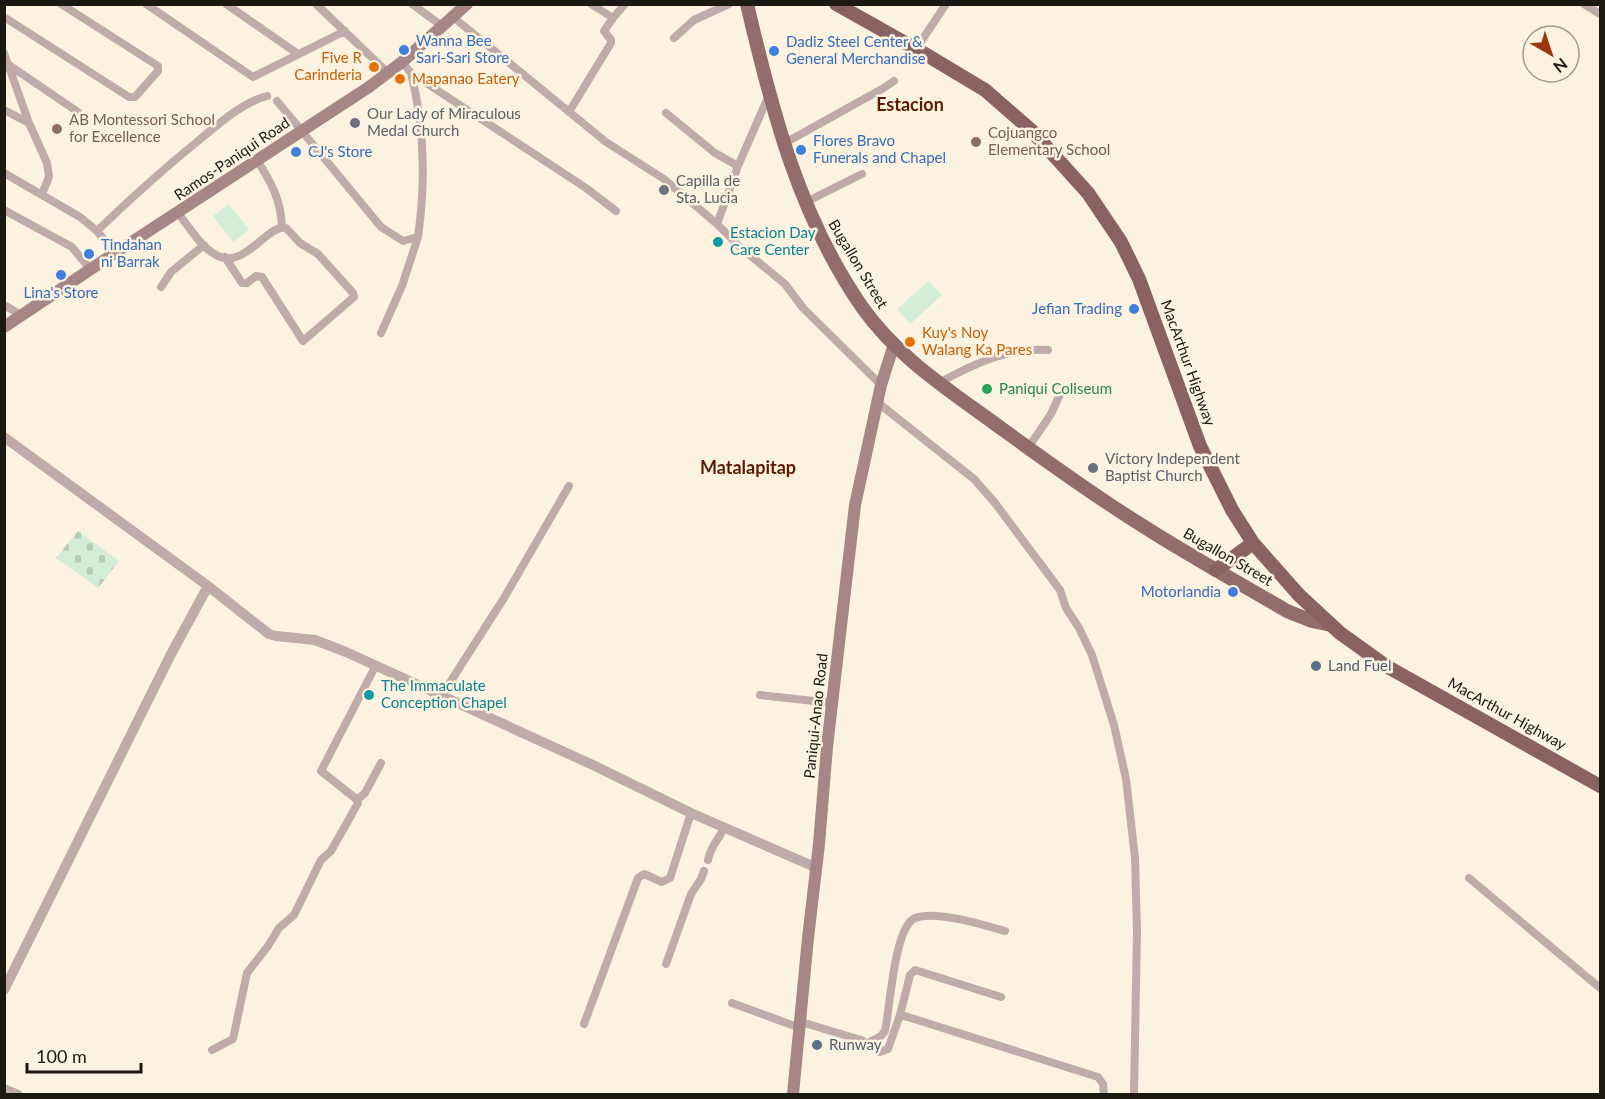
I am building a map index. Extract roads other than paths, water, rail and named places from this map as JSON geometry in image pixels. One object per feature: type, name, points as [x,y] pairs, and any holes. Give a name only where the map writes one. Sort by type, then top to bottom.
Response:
[{"type":"highway","name":"MacArthur Highway","points":[[836,4],[968,79],[1008,109],[1074,176],[1103,213],[1122,242],[1139,279],[1208,463],[1232,510],[1253,543],[1299,595],[1331,625],[1386,666],[1600,786]]},
{"type":"highway","points":[[1216,570],[1253,543]]},
{"type":"main road","name":"Ramos-Paniqui Road","points":[[4,327],[388,73],[467,4]]},
{"type":"main road","name":"Bugallon Street","points":[[747,4],[783,144],[804,203],[856,298],[894,344],[914,364],[939,383],[1117,509],[1216,570],[1297,616],[1331,625]]},
{"type":"main road","name":"Paniqui-Anao Road","points":[[793,1095],[832,704],[855,505],[881,385],[894,344]]},
{"type":"street","points":[[4,17],[129,98],[135,97],[158,71],[158,66],[61,4]]},
{"type":"street","points":[[146,4],[253,77],[345,31]]},
{"type":"street","points":[[226,4],[298,54]]},
{"type":"street","points":[[316,4],[388,73]]},
{"type":"street","points":[[412,4],[442,26]]},
{"type":"street","points":[[591,4],[614,18]]},
{"type":"street","points":[[569,112],[611,43],[604,31],[625,4]]},
{"type":"street","points":[[674,38],[694,20],[729,4]]},
{"type":"street","points":[[916,49],[946,4]]},
{"type":"street","points":[[1584,4],[1600,14]]},
{"type":"street","points":[[453,17],[624,156],[664,179],[717,224],[740,247],[785,284],[803,308],[881,385]]},
{"type":"street","points":[[4,53],[49,170],[49,177],[42,194]]},
{"type":"street","points":[[402,62],[411,73],[586,188],[616,211]]},
{"type":"street","points":[[6,63],[78,112]]},
{"type":"street","points":[[381,333],[402,286],[418,237],[423,199],[424,146],[411,73]]},
{"type":"street","points":[[783,144],[894,81]]},
{"type":"street","points":[[717,224],[738,166],[769,95]]},
{"type":"street","points":[[97,231],[169,164],[235,112],[267,96]]},
{"type":"street","points":[[277,101],[381,227],[403,241],[418,237]]},
{"type":"street","points":[[4,110],[29,123]]},
{"type":"street","points":[[666,113],[715,153],[738,166]]},
{"type":"street","points":[[225,257],[242,283],[247,283],[256,276],[262,278],[300,339],[305,340],[351,301],[353,293],[318,254],[300,243],[282,227],[281,208],[276,193],[257,160]]},
{"type":"street","points":[[4,173],[80,217],[97,231],[115,253]]},
{"type":"street","points":[[804,203],[862,174]]},
{"type":"street","points":[[4,210],[72,247],[90,269]]},
{"type":"street","points":[[178,213],[204,245],[215,254],[225,257],[243,255],[282,227]]},
{"type":"street","points":[[161,287],[171,272],[204,245]]},
{"type":"street","points":[[4,304],[21,315]]},
{"type":"street","points":[[939,383],[995,357],[1022,349],[1048,350]]},
{"type":"street","points":[[1028,448],[1051,414],[1060,394]]},
{"type":"street","points":[[877,402],[974,480],[995,502],[1060,590],[1066,608],[1092,655],[1114,725],[1126,779],[1135,858],[1137,931],[1134,1095]]},
{"type":"street","points":[[4,437],[208,586],[269,634],[315,640],[376,665],[613,774],[691,813],[817,868]]},
{"type":"street","points":[[442,695],[504,598],[569,486]]},
{"type":"street","points":[[4,990],[170,656],[208,586]]},
{"type":"street","points":[[357,800],[321,771],[376,665]]},
{"type":"street","points":[[760,694],[832,704]]},
{"type":"street","points":[[212,1050],[231,1041],[234,1037],[240,997],[247,973],[279,928],[294,915],[321,860],[333,848],[358,803],[357,800],[365,793],[381,763]]},
{"type":"street","points":[[584,1024],[638,878],[644,874],[662,882],[670,878],[691,813]]},
{"type":"street","points":[[708,860],[712,845],[724,828]]},
{"type":"street","points":[[666,964],[691,894],[704,871]]},
{"type":"street","points":[[1468,878],[1600,988]]},
{"type":"street","points":[[868,1043],[885,1031],[899,948],[906,926],[911,920],[923,916],[950,917],[1005,931]]},
{"type":"street","points":[[732,1003],[800,1025],[868,1043],[880,1052],[888,1049],[900,1015],[910,975],[915,970],[1001,997]]},
{"type":"street","points":[[900,1015],[1098,1077],[1103,1084],[1104,1095]]},
{"type":"street","points":[[4,1088],[18,1095]]},
{"type":"place","name":"Wanna Bee Sari-Sari Store","points":[[404,50]]},
{"type":"place","name":"Dadiz Steel Center & General Merchandise","points":[[774,51]]},
{"type":"place","name":"Five R Carinderia","points":[[374,67]]},
{"type":"place","name":"Mapanao Eatery","points":[[400,79]]},
{"type":"place","name":"Our Lady of Miraculous Medal Church","points":[[355,123]]},
{"type":"place","name":"AB Montessori School for Excellence","points":[[57,129]]},
{"type":"place","name":"Cojuangco Elementary School","points":[[976,142]]},
{"type":"place","name":"Flores Bravo Funerals and Chapel","points":[[801,150]]},
{"type":"place","name":"CJ's Store","points":[[296,152]]},
{"type":"place","name":"Capilla de Sta. Lucia","points":[[664,190]]},
{"type":"place","name":"Estacion Day Care Center","points":[[718,242]]},
{"type":"place","name":"Tindahan ni Barrak","points":[[89,254]]},
{"type":"place","name":"Lina's Store","points":[[61,275]]},
{"type":"place","name":"Jefian Trading","points":[[1134,309]]},
{"type":"place","name":"Kuy's Noy Walang Ka Pares","points":[[910,342]]},
{"type":"place","name":"Paniqui Coliseum","points":[[987,389]]},
{"type":"place","name":"Victory Independent Baptist Church","points":[[1093,468]]},
{"type":"place","name":"Motorlandia","points":[[1233,592]]},
{"type":"place","name":"Land Fuel","points":[[1316,666]]},
{"type":"place","name":"The Immaculate Conception Chapel","points":[[369,695]]},
{"type":"place","name":"Runway","points":[[817,1045]]},
{"type":"district","name":"Estacion","points":[[910,105]]},
{"type":"district","name":"Matalapitap","points":[[748,468]]}]
